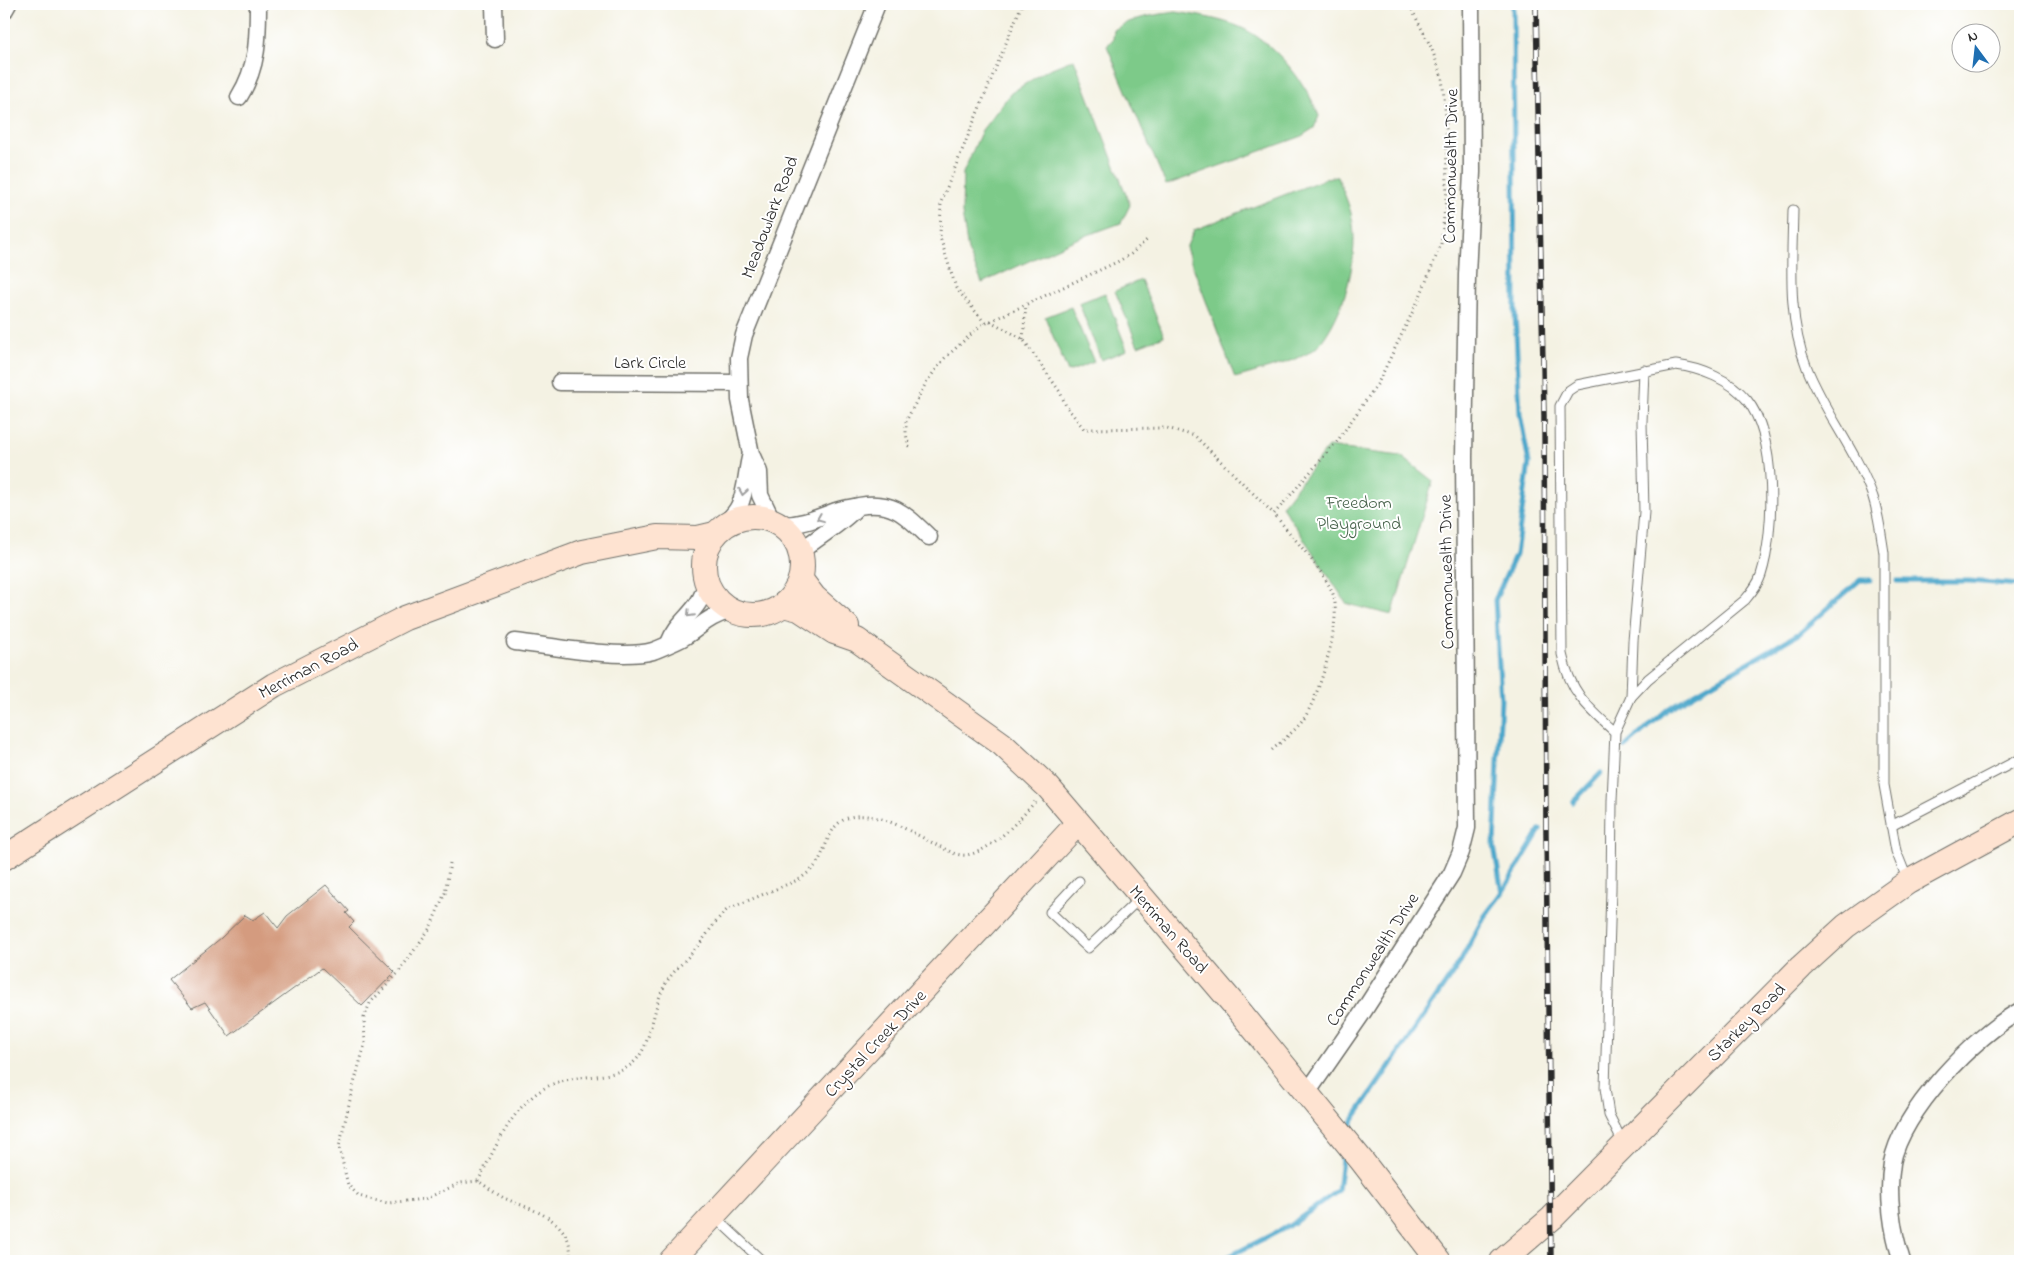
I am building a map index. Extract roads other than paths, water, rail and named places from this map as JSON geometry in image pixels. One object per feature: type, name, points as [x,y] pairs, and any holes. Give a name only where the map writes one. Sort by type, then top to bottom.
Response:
[{"type":"main road","points":[[643,541],[656,548],[683,554],[705,578],[720,604],[744,615],[758,616],[771,612],[783,605],[794,594],[801,580],[803,566],[800,551],[796,541],[776,523],[747,517],[720,530],[705,552],[705,578]]},
{"type":"main road","name":"Merriman Road","points":[[4,858],[274,685],[354,642],[405,618],[558,560],[602,547],[657,537],[698,538],[720,530]]},
{"type":"main road","name":"Merriman Road","points":[[801,580],[814,597],[843,621],[857,640]]},
{"type":"main road","name":"Merriman Road","points":[[783,605],[799,609],[834,632],[857,640],[1002,744],[1048,788],[1307,1093],[1439,1261]]},
{"type":"main road","name":"Starkey Road","points":[[1502,1261],[1552,1218],[1801,966],[1846,926],[1908,882],[2020,821]]},
{"type":"main road","name":"Crystal Creek Drive","points":[[671,1261],[920,995],[1035,867],[1078,823]]},
{"type":"street","points":[[4,11],[8,4]]},
{"type":"street","points":[[239,97],[253,68],[257,49],[258,4]]},
{"type":"street","points":[[494,4],[495,38]]},
{"type":"street","name":"Meadowlark Road","points":[[776,523],[763,503],[759,472],[751,454],[739,383],[739,358],[744,335],[877,4]]},
{"type":"street","name":"Commonwealth Drive","points":[[1307,1093],[1361,1015],[1452,873],[1461,852],[1467,828],[1464,456],[1466,275],[1472,172],[1471,4]]},
{"type":"street","name":"Lark Circle","points":[[560,382],[739,383]]},
{"type":"street","name":"Meadowlark Road","points":[[720,530],[738,508],[742,498],[745,471],[751,454]]},
{"type":"street","points":[[776,523],[808,522],[838,510],[874,503],[892,507],[909,517],[929,537]]},
{"type":"street","points":[[800,551],[820,534],[845,520],[857,507]]},
{"type":"street","points":[[669,643],[674,628],[689,616],[703,598],[705,578]]},
{"type":"street","points":[[515,642],[619,654],[654,650],[684,638],[710,617],[730,610]]},
{"type":"street","points":[[1902,1261],[1892,1214],[1890,1183],[1897,1146],[1906,1126],[1942,1078],[1964,1054],[1988,1032],[2020,1011]]},
{"type":"lane","points":[[1793,210],[1792,288],[1794,317],[1800,346],[1807,368],[1830,416],[1862,471],[1873,497],[1880,525],[1884,553],[1884,786],[1896,851],[1908,882]]},
{"type":"lane","points":[[1615,732],[1585,705],[1574,690],[1566,672],[1562,654],[1560,406],[1568,391],[1577,385],[1644,370],[1676,365],[1690,366],[1715,376],[1736,389],[1747,400],[1758,421],[1768,461],[1771,484],[1770,517],[1766,555],[1761,576],[1755,588],[1744,600],[1648,679],[1631,698],[1615,732],[1605,1088],[1609,1115],[1624,1145]]},
{"type":"lane","points":[[1631,698],[1633,641],[1644,512],[1642,422],[1644,370]]},
{"type":"lane","points":[[1891,826],[2020,759]]},
{"type":"lane","points":[[1079,881],[1050,912],[1088,948],[1141,897]]},
{"type":"lane","points":[[714,1216],[762,1261]]},
{"type":"waterway","points":[[1502,893],[1494,846],[1501,699],[1495,600],[1516,554],[1529,463],[1520,414],[1515,313],[1513,4]]},
{"type":"waterway","points":[[1625,747],[1668,709],[1800,633],[1860,580],[1870,580]]},
{"type":"waterway","points":[[1897,581],[1969,581],[2020,585]]},
{"type":"waterway","points":[[1573,802],[1601,773]]},
{"type":"waterway","points":[[1351,1126],[1353,1120],[1459,964],[1484,917],[1502,893],[1540,830]]},
{"type":"waterway","points":[[1220,1261],[1289,1226],[1338,1191],[1342,1159]]},
{"type":"railway","points":[[1536,4],[1544,416],[1551,1261]]},
{"type":"park label","name":"Freedom Playground","points":[[1359,512]]}]
